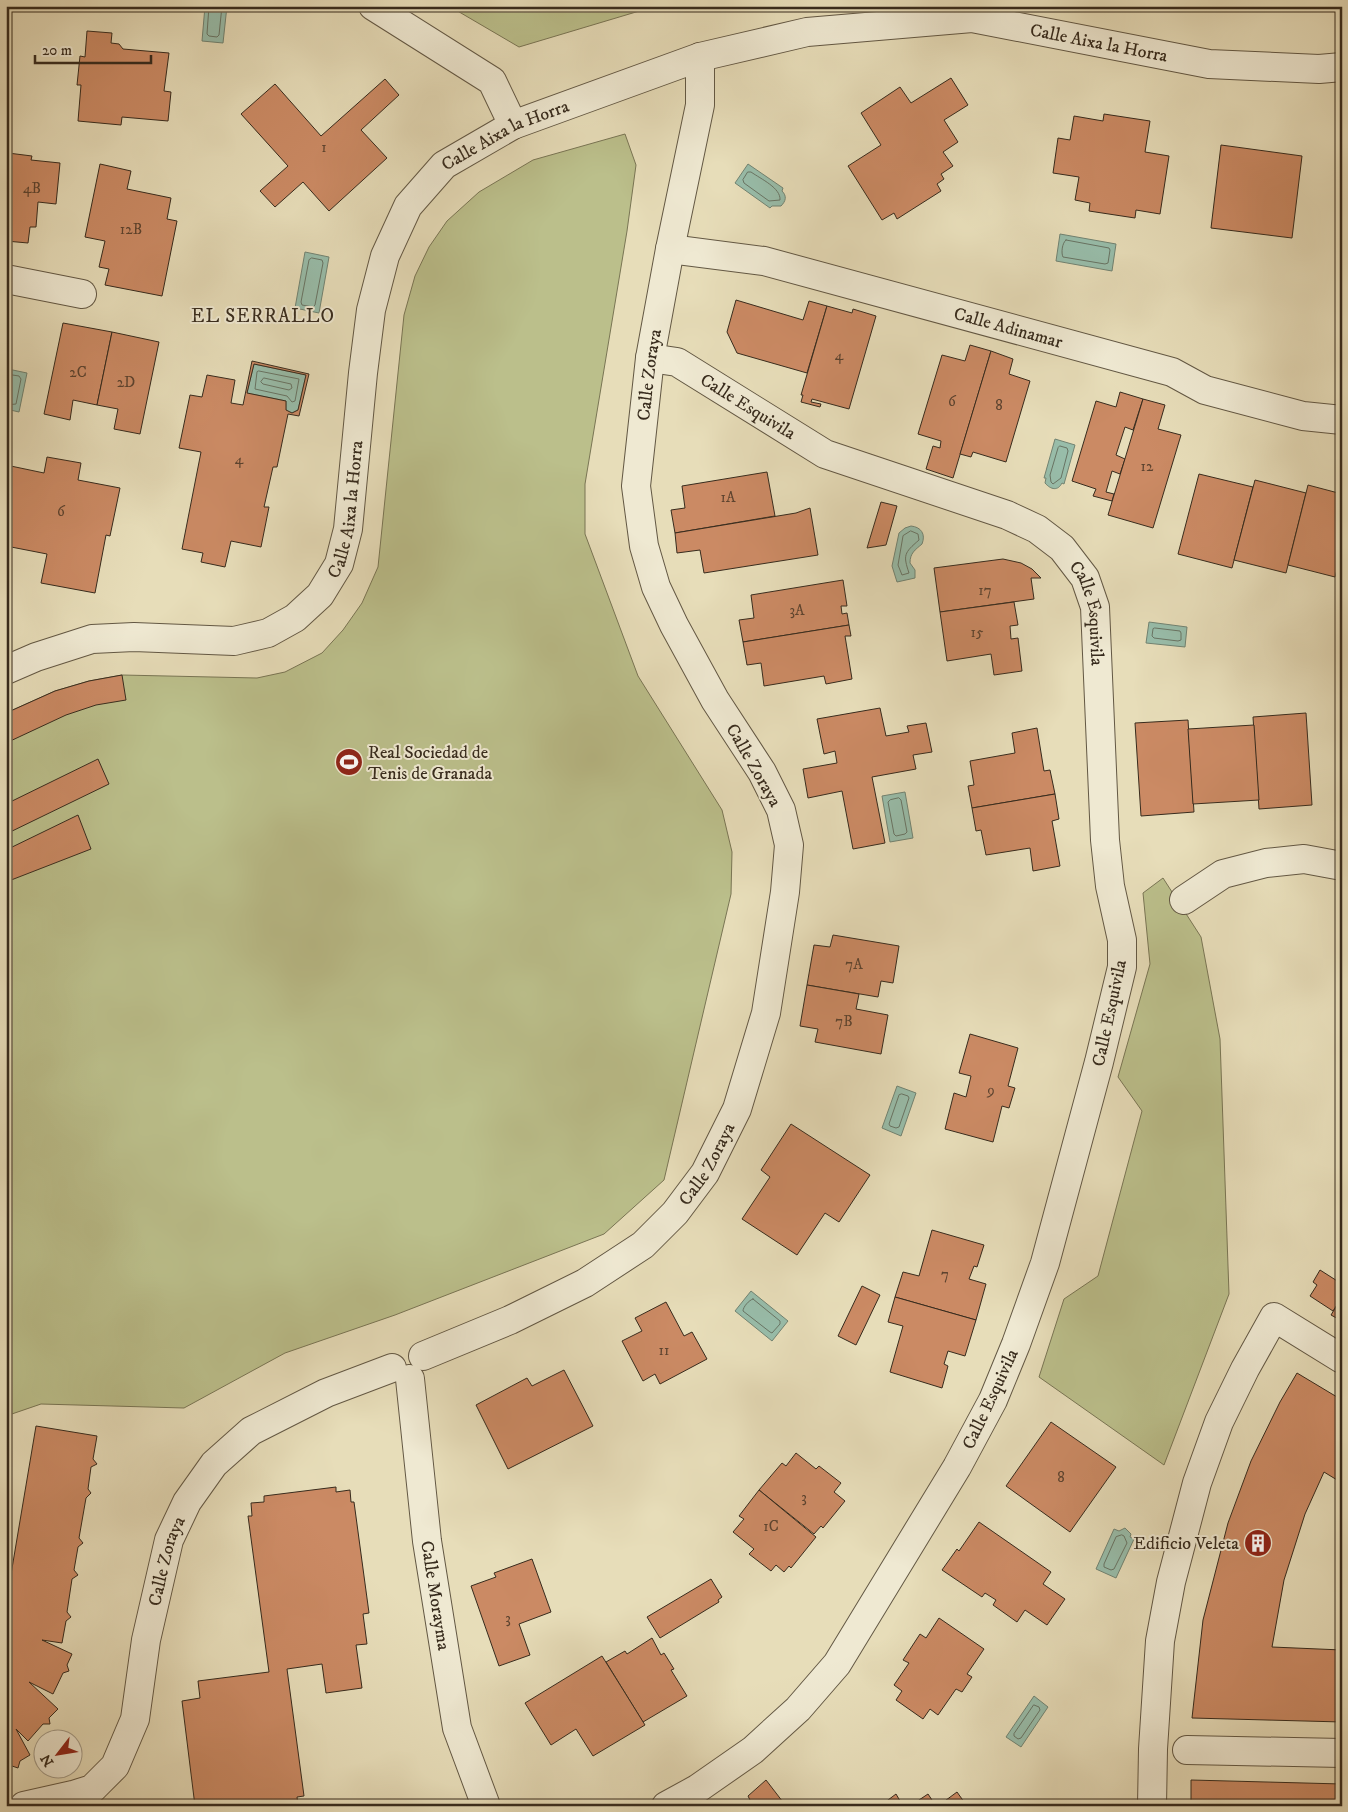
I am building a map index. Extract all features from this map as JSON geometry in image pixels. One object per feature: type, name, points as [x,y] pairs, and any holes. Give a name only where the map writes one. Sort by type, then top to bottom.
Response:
[{"type":"street","points":[[374,6],[492,81],[513,125]]},
{"type":"street","name":"Calle Aixa la Horra","points":[[6,670],[36,657],[92,639],[134,637],[234,640],[268,633],[295,618],[320,595],[339,564],[348,529],[371,310],[386,256],[408,206],[444,165],[513,125],[700,57],[807,32],[972,18],[1209,64],[1319,69],[1342,67]]},
{"type":"street","name":"Calle Zoraya","points":[[24,1806],[73,1795],[96,1797],[115,1766],[135,1719],[146,1640],[170,1540],[187,1502],[214,1464],[251,1431],[326,1393],[409,1368],[585,1283],[643,1245],[675,1213],[705,1173],[737,1109],[766,1013],[785,892],[789,845],[781,810],[762,772],[715,700],[674,625],[656,587],[644,546],[636,486],[650,358],[670,249],[700,105],[700,57]]},
{"type":"street","name":"Calle Adinamar","points":[[670,249],[764,261],[1172,372],[1205,390],[1303,416],[1342,420]]},
{"type":"street","points":[[6,279],[82,294]]},
{"type":"street","name":"Calle Esquivila","points":[[650,358],[677,362],[825,454],[1008,515],[1036,529],[1062,548],[1085,578],[1095,607],[1105,840],[1110,886],[1122,940],[1122,967],[1099,1062],[1045,1263],[994,1400],[958,1467],[837,1664],[803,1703],[753,1750],[697,1789],[666,1806]]},
{"type":"street","points":[[1184,900],[1223,874],[1266,863],[1304,859],[1342,866]]},
{"type":"street","points":[[1152,1806],[1153,1749],[1160,1641],[1171,1582],[1197,1483],[1219,1422],[1245,1369],[1274,1318],[1342,1359]]},
{"type":"street","name":"Calle Morayma","points":[[409,1368],[427,1541],[457,1728],[486,1806]]},
{"type":"street","points":[[1187,1750],[1342,1752]]},
{"type":"shaded area","points":[[449,6],[656,6],[519,47]]},
{"type":"shaded area","name":"Real Sociedad de Tenis de Granada","points":[[625,134],[636,165],[627,231],[585,484],[585,534],[638,676],[722,810],[732,852],[731,894],[664,1180],[604,1234],[395,1315],[285,1353],[184,1408],[41,1404],[6,1416],[6,713],[55,691],[89,681],[122,675],[257,678],[285,672],[322,653],[343,630],[362,603],[378,567],[404,315],[415,276],[429,247],[447,221],[479,192],[533,160]]},
{"type":"shaded area","points":[[1163,878],[1201,937],[1220,1039],[1229,1294],[1164,1465],[1039,1377],[1064,1299],[1098,1276],[1142,1111],[1118,1077],[1150,964],[1143,893]]},
{"type":"water","points":[[205,6],[227,6],[223,43],[202,41]]},
{"type":"water","points":[[748,164],[783,188],[782,191],[785,198],[781,206],[772,206],[770,208],[735,183]]},
{"type":"water","points":[[1060,234],[1116,244],[1112,271],[1056,261]]},
{"type":"water","points":[[305,252],[329,257],[319,313],[295,308]]},
{"type":"water","points":[[254,364],[306,375],[298,410],[292,413],[286,410],[286,401],[247,393]]},
{"type":"water","points":[[8,369],[27,373],[19,412],[6,409]]},
{"type":"water","points":[[1055,439],[1075,445],[1064,484],[1062,483],[1054,489],[1045,483],[1046,478],[1044,478]]},
{"type":"water","points":[[911,526],[920,529],[923,534],[922,544],[913,552],[910,560],[915,570],[915,578],[897,582],[892,566],[899,533]]},
{"type":"water","points":[[1149,622],[1187,627],[1185,647],[1146,643]]},
{"type":"water","points":[[905,792],[913,838],[890,842],[882,796]]},
{"type":"water","points":[[897,1086],[916,1093],[901,1136],[882,1128]]},
{"type":"water","points":[[751,1291],[788,1321],[772,1341],[735,1311]]},
{"type":"water","points":[[1125,1528],[1131,1534],[1130,1537],[1134,1539],[1116,1578],[1096,1569],[1114,1529],[1119,1531]]},
{"type":"water","points":[[1034,1696],[1048,1707],[1021,1747],[1006,1737]]},
{"type":"building","points":[[87,31],[112,33],[111,43],[119,44],[123,49],[169,53],[164,91],[171,92],[168,121],[122,117],[121,125],[78,121],[81,85],[77,85],[80,56],[85,57]]},
{"type":"building","points":[[951,78],[968,105],[944,120],[958,142],[943,152],[953,166],[941,174],[944,179],[937,184],[941,191],[897,219],[894,213],[882,220],[848,166],[881,145],[861,113],[900,87],[911,103]]},
{"type":"building","points":[[385,79],[399,95],[361,130],[387,158],[329,211],[303,182],[275,207],[260,191],[288,166],[241,114],[275,84],[321,136]]},
{"type":"building","points":[[1104,114],[1150,121],[1145,152],[1169,156],[1160,214],[1136,210],[1135,218],[1089,211],[1090,203],[1075,200],[1079,177],[1053,173],[1058,138],[1070,140],[1074,116],[1103,121]]},
{"type":"building","points":[[6,128],[11,129],[6,174]]},
{"type":"building","points":[[1221,145],[1302,156],[1292,238],[1211,228]]},
{"type":"building","points":[[8,153],[32,156],[31,160],[60,163],[56,204],[38,202],[36,227],[30,227],[28,243],[6,241],[6,174]]},
{"type":"building","points":[[100,164],[131,171],[127,189],[171,198],[167,219],[177,221],[162,296],[105,285],[109,269],[99,267],[105,241],[85,237]]},
{"type":"building","points":[[736,300],[803,320],[809,301],[827,306],[807,373],[737,353],[727,332]]},
{"type":"building","points":[[827,306],[852,313],[853,309],[876,316],[849,409],[812,399],[811,402],[821,404],[820,407],[801,402],[803,395],[801,395]]},
{"type":"building","points":[[63,323],[112,332],[97,405],[73,400],[70,420],[44,414]]},
{"type":"building","points":[[112,332],[159,342],[140,434],[114,429],[118,409],[97,405]]},
{"type":"building","points":[[970,345],[991,351],[953,478],[926,469],[933,446],[940,448],[941,441],[918,434],[942,355],[965,361]]},
{"type":"building","points":[[991,351],[1013,359],[1009,374],[1030,381],[1006,462],[973,452],[971,457],[960,454]]},
{"type":"building","points":[[252,361],[309,374],[299,416],[288,414],[277,467],[273,467],[264,507],[269,507],[261,547],[231,541],[225,567],[201,562],[203,553],[182,549],[201,452],[179,448],[190,395],[202,397],[207,375],[235,380],[231,403],[243,405]],"holes":[[[254,364],[306,375],[298,410],[292,413],[286,410],[286,401],[247,393]]]},
{"type":"building","points":[[1120,392],[1143,399],[1133,430],[1125,427],[1116,455],[1125,459],[1120,474],[1112,471],[1106,492],[1114,494],[1112,501],[1093,496],[1096,489],[1072,481],[1096,401],[1116,407]]},
{"type":"building","points":[[1143,399],[1165,405],[1158,429],[1181,435],[1153,528],[1108,515]]},
{"type":"building","points":[[47,457],[81,463],[78,480],[120,488],[110,536],[106,535],[95,593],[41,583],[47,554],[6,546],[6,465],[44,473]]},
{"type":"building","points":[[767,472],[775,516],[675,533],[671,510],[685,508],[682,486]]},
{"type":"building","points":[[1199,474],[1253,487],[1232,568],[1178,554]]},
{"type":"building","points":[[1255,480],[1306,493],[1286,573],[1234,560]]},
{"type":"building","points":[[1308,485],[1342,494],[1342,551],[1335,577],[1288,565]]},
{"type":"building","points":[[881,502],[897,506],[886,545],[867,548]]},
{"type":"building","points":[[810,508],[818,555],[704,573],[700,550],[677,553],[675,533],[796,513]]},
{"type":"building","points":[[1342,551],[1342,571],[1337,569]]},
{"type":"building","points":[[1003,559],[1021,563],[1032,569],[1041,578],[1031,578],[1034,599],[940,612],[934,568]]},
{"type":"building","points":[[843,580],[847,606],[841,606],[842,614],[847,613],[849,625],[743,642],[739,620],[754,618],[751,595]]},
{"type":"building","points":[[1014,602],[1018,625],[1010,626],[1011,639],[1018,638],[1022,671],[994,675],[991,654],[947,661],[940,612]]},
{"type":"building","points":[[849,625],[851,636],[845,636],[852,679],[826,684],[824,676],[764,686],[761,663],[747,665],[743,642]]},
{"type":"building","points":[[122,675],[126,700],[96,705],[66,715],[6,743],[6,713],[55,691],[89,681]]},
{"type":"building","points":[[880,708],[886,736],[909,732],[907,726],[926,723],[932,752],[913,755],[916,769],[872,777],[885,843],[853,849],[842,791],[808,798],[803,769],[837,763],[835,751],[824,754],[817,719]]},
{"type":"building","points":[[1306,713],[1312,805],[1259,809],[1253,717]]},
{"type":"building","points":[[1188,720],[1194,812],[1141,816],[1135,723]]},
{"type":"building","points":[[1254,725],[1259,800],[1193,804],[1188,729]]},
{"type":"building","points":[[1037,728],[1044,771],[1050,770],[1055,794],[972,808],[968,786],[974,785],[970,761],[1015,753],[1012,733]]},
{"type":"building","points":[[98,759],[109,784],[6,834],[6,804]]},
{"type":"building","points":[[1055,794],[1059,819],[1052,821],[1060,866],[1033,871],[1030,848],[986,855],[981,830],[976,831],[972,808]]},
{"type":"building","points":[[78,815],[91,849],[6,882],[6,850]]},
{"type":"building","points":[[833,935],[899,946],[893,983],[881,981],[878,997],[807,985],[814,945],[830,947]]},
{"type":"building","points":[[807,985],[859,994],[856,1009],[888,1015],[881,1054],[815,1042],[818,1029],[800,1026]]},
{"type":"building","points":[[970,1034],[1018,1048],[1008,1086],[1015,1088],[1009,1108],[1002,1106],[993,1142],[945,1129],[954,1093],[966,1097],[971,1076],[959,1073]]},
{"type":"building","points":[[791,1124],[870,1175],[839,1222],[825,1213],[797,1255],[742,1219],[770,1177],[761,1170]]},
{"type":"building","points":[[932,1230],[984,1245],[977,1267],[974,1266],[969,1279],[986,1284],[976,1320],[895,1297],[903,1272],[919,1276]]},
{"type":"building","points":[[1320,1270],[1342,1284],[1342,1297],[1333,1311],[1310,1296],[1317,1285],[1313,1282]]},
{"type":"building","points":[[862,1286],[880,1295],[856,1345],[838,1336]]},
{"type":"building","points":[[895,1297],[976,1320],[965,1356],[948,1351],[944,1364],[948,1366],[942,1388],[890,1372],[903,1326],[888,1322]]},
{"type":"building","points":[[1342,1297],[1342,1321],[1331,1315]]},
{"type":"building","points":[[666,1302],[684,1336],[692,1332],[707,1359],[660,1384],[655,1374],[643,1381],[622,1341],[642,1331],[635,1318]]},
{"type":"building","points":[[564,1370],[593,1426],[508,1469],[476,1405],[527,1378],[532,1386]]},
{"type":"building","name":"Edificio Veleta","points":[[1297,1373],[1342,1400],[1342,1483],[1324,1472],[1305,1514],[1284,1580],[1272,1647],[1342,1650],[1342,1722],[1192,1718],[1203,1620],[1228,1523],[1251,1461],[1280,1402]]},
{"type":"building","points":[[1051,1422],[1116,1467],[1070,1532],[1006,1486]]},
{"type":"building","points":[[36,1426],[97,1436],[93,1459],[97,1464],[91,1467],[88,1489],[91,1493],[86,1498],[79,1538],[83,1543],[78,1547],[74,1570],[78,1575],[72,1579],[67,1612],[71,1617],[66,1621],[62,1643],[42,1640],[72,1654],[67,1665],[69,1671],[63,1673],[53,1694],[29,1682],[58,1709],[49,1718],[50,1724],[43,1724],[38,1730],[32,1730],[32,1736],[28,1741],[16,1729],[30,1755],[20,1761],[18,1768],[12,1766],[6,1769],[6,1649],[11,1634],[6,1634],[6,1604]]},
{"type":"building","points":[[796,1453],[816,1469],[819,1466],[841,1483],[834,1492],[845,1501],[823,1528],[821,1526],[814,1534],[759,1490],[782,1463],[786,1466]]},
{"type":"building","points":[[336,1487],[336,1492],[350,1490],[351,1502],[354,1502],[369,1613],[363,1614],[367,1644],[356,1645],[362,1688],[326,1693],[322,1664],[287,1669],[304,1796],[297,1797],[298,1806],[195,1806],[182,1701],[200,1698],[198,1681],[269,1672],[248,1516],[252,1516],[251,1503],[264,1502],[264,1496]]},
{"type":"building","points":[[759,1490],[816,1537],[791,1568],[789,1566],[784,1572],[776,1565],[771,1571],[749,1554],[754,1549],[733,1532],[744,1519],[739,1516]]},
{"type":"building","points":[[979,1522],[1051,1572],[1043,1584],[1065,1599],[1047,1625],[1025,1610],[1017,1622],[993,1605],[996,1600],[985,1593],[982,1597],[942,1570],[957,1549],[959,1551]]},
{"type":"building","points":[[532,1559],[551,1612],[519,1624],[530,1655],[499,1666],[471,1586],[496,1577],[494,1573]]},
{"type":"building","points":[[711,1579],[722,1597],[718,1600],[719,1602],[660,1638],[647,1617]]},
{"type":"building","points":[[939,1618],[984,1649],[967,1674],[972,1677],[962,1692],[956,1689],[938,1715],[930,1709],[923,1719],[896,1700],[902,1691],[894,1685],[909,1663],[903,1660],[920,1634],[926,1638]]},
{"type":"building","points":[[652,1638],[661,1655],[664,1653],[674,1669],[671,1670],[687,1696],[643,1722],[606,1662],[625,1651],[627,1654]]},
{"type":"building","points":[[602,1656],[645,1725],[593,1756],[576,1729],[551,1745],[525,1703]]},
{"type":"building","points":[[766,1780],[786,1806],[753,1806],[748,1796]]},
{"type":"building","points":[[1191,1780],[1342,1784],[1342,1806],[1191,1806]]},
{"type":"building","points":[[957,1792],[967,1806],[938,1806]]},
{"type":"building","points":[[896,1794],[903,1806],[880,1806]]},
{"type":"building","points":[[928,1794],[936,1806],[912,1806],[919,1800]]},
{"type":"place","name":"Real Sociedad de Tenis de Granada","points":[[349,762]]},
{"type":"place","name":"Edificio Veleta","points":[[1258,1543]]},
{"type":"district","name":"EL SERRALLO","points":[[263,315]]}]
